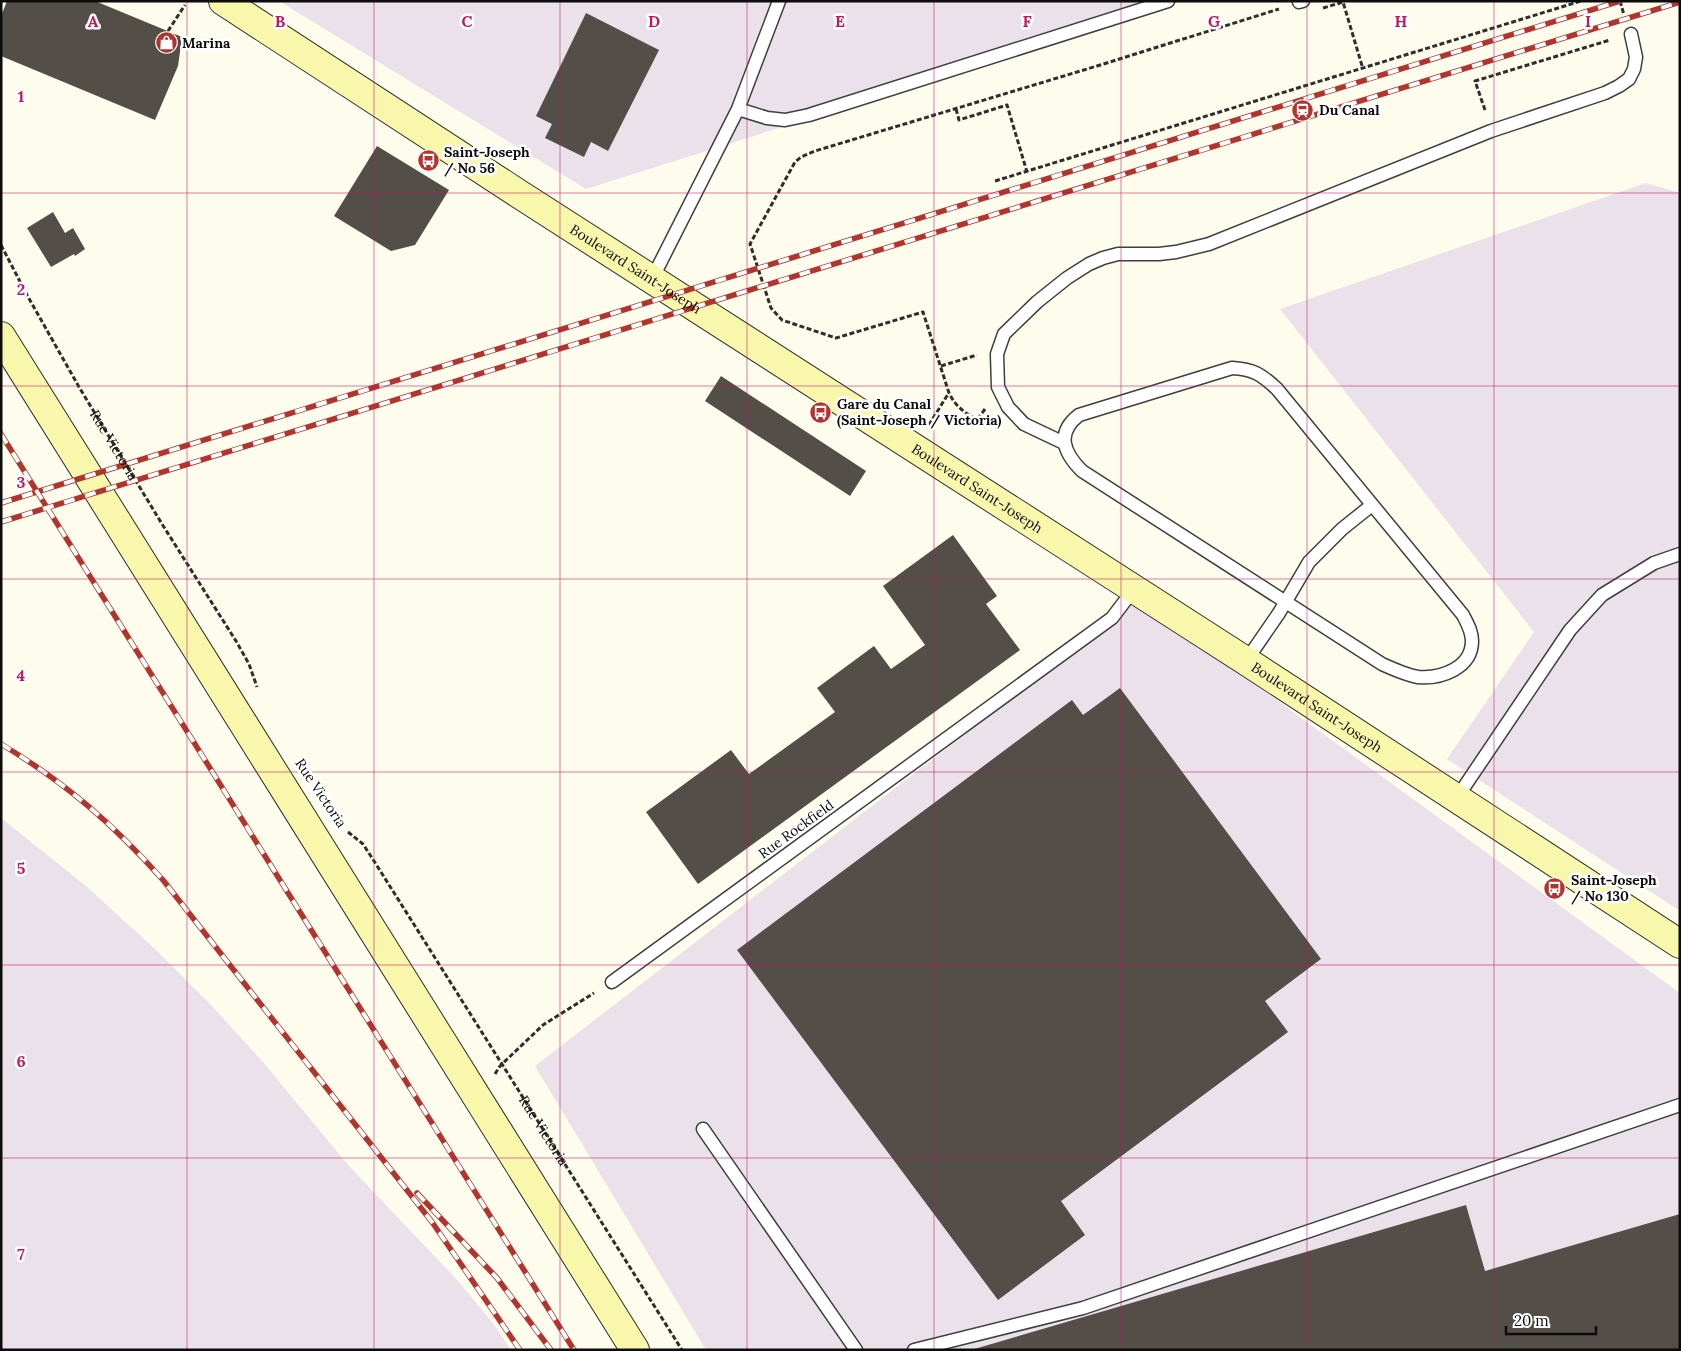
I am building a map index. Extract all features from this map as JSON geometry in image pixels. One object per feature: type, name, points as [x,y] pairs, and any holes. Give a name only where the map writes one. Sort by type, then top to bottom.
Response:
[{"type":"street","name":"Boulevard Saint-Joseph","points":[[223,1],[1246,661],[1680,944]]},
{"type":"street","name":"Rue Victoria","points":[[1,336],[635,1350]]},
{"type":"lane","points":[[652,279],[738,108],[779,1]]},
{"type":"lane","points":[[738,108],[767,118],[785,120],[810,115],[1168,1]]},
{"type":"lane","points":[[1064,443],[1024,424],[1008,408],[998,387],[997,354],[1004,334],[1067,278],[1089,264],[1118,254],[1159,254],[1209,244],[1491,131],[1605,93],[1629,80],[1634,69],[1636,57],[1631,34]]},
{"type":"lane","points":[[1232,368],[1257,372],[1288,400],[1463,615],[1470,629],[1472,641],[1469,653],[1462,665],[1442,676],[1417,677],[1382,664],[1082,471],[1068,454],[1064,443],[1065,430],[1070,422],[1079,415],[1232,368]]},
{"type":"lane","points":[[1246,661],[1286,601],[1309,562],[1342,529],[1372,505]]},
{"type":"lane","points":[[1456,799],[1570,630],[1602,595],[1654,563],[1680,554]]},
{"type":"lane","name":"Rue Rockfield","points":[[612,982],[1112,618],[1134,589]]},
{"type":"lane","points":[[914,1350],[1083,1308],[1680,1105]]},
{"type":"lane","points":[[703,1129],[856,1350]]},
{"type":"path","points":[[995,181],[1581,1]]},
{"type":"path","points":[[977,420],[961,410],[949,393],[923,312],[836,338],[782,320],[770,308],[750,244],[795,162],[801,157],[1301,2]]},
{"type":"path","points":[[1330,6],[1343,2],[1363,68]]},
{"type":"path","points":[[168,31],[185,5]]},
{"type":"path","points":[[1484,106],[1475,81],[1631,34]]},
{"type":"path","points":[[956,109],[959,120],[1007,105],[1027,172]]},
{"type":"path","name":"Rue Victoria","points":[[1,245],[26,295],[79,387],[236,641],[249,664],[259,690]]},
{"type":"path","points":[[941,366],[999,348]]},
{"type":"path","points":[[926,430],[949,393]]},
{"type":"path","name":"Rue Victoria","points":[[343,828],[363,844],[374,860],[682,1350]]},
{"type":"path","points":[[477,1096],[492,1080],[503,1064],[543,1025],[612,982]]},
{"type":"shaded area","points":[[279,1],[1180,1],[586,189]]},
{"type":"shaded area","points":[[1646,183],[1680,193],[1680,911],[1447,759],[1534,632],[1280,309]]},
{"type":"shaded area","points":[[1139,600],[1680,993],[1680,1350],[706,1350],[535,1066]]},
{"type":"shaded area","points":[[1,818],[86,886],[155,949],[211,1005],[262,1061],[349,1166],[459,1282],[495,1326],[511,1350],[1,1350]]},
{"type":"building","points":[[7,1],[95,1],[182,37],[178,66],[155,120],[1,56],[1,16]]},
{"type":"building","points":[[586,13],[659,50],[608,151],[591,142],[584,157],[545,138],[552,124],[536,116]]},
{"type":"building","points":[[377,146],[449,190],[415,245],[391,251],[334,216]]},
{"type":"building","points":[[53,212],[65,233],[73,228],[85,249],[75,256],[74,254],[51,267],[27,228]]},
{"type":"building","points":[[721,376],[866,471],[850,496],[705,401]]},
{"type":"building","points":[[953,535],[997,596],[986,604],[1020,650],[698,884],[646,812],[731,750],[749,774],[835,712],[817,688],[874,646],[891,669],[925,645],[883,586]]},
{"type":"building","points":[[1120,688],[1321,959],[1265,1001],[1288,1032],[1061,1201],[1085,1235],[998,1300],[737,950],[1072,700],[1083,715]]},
{"type":"building","points":[[1466,1205],[1485,1271],[1680,1214],[1680,1350],[971,1350]]},
{"type":"railway","points":[[1,503],[1620,1]]},
{"type":"railway","points":[[1,522],[1680,2]]},
{"type":"railway","points":[[1,434],[574,1350]]},
{"type":"railway","points":[[1,744],[68,789],[126,841],[163,880],[432,1222],[520,1350]]},
{"type":"railway","points":[[417,1193],[497,1278],[551,1350]]},
{"type":"place","name":"Marina","points":[[166,43]]},
{"type":"place","name":"Du Canal","points":[[1303,110]]},
{"type":"place","name":"Saint-Joseph / No 56","points":[[428,160]]},
{"type":"place","name":"Gare du Canal (Saint-Joseph / Victoria)","points":[[821,412]]},
{"type":"place","name":"Saint-Joseph / No 130","points":[[1555,888]]}]
